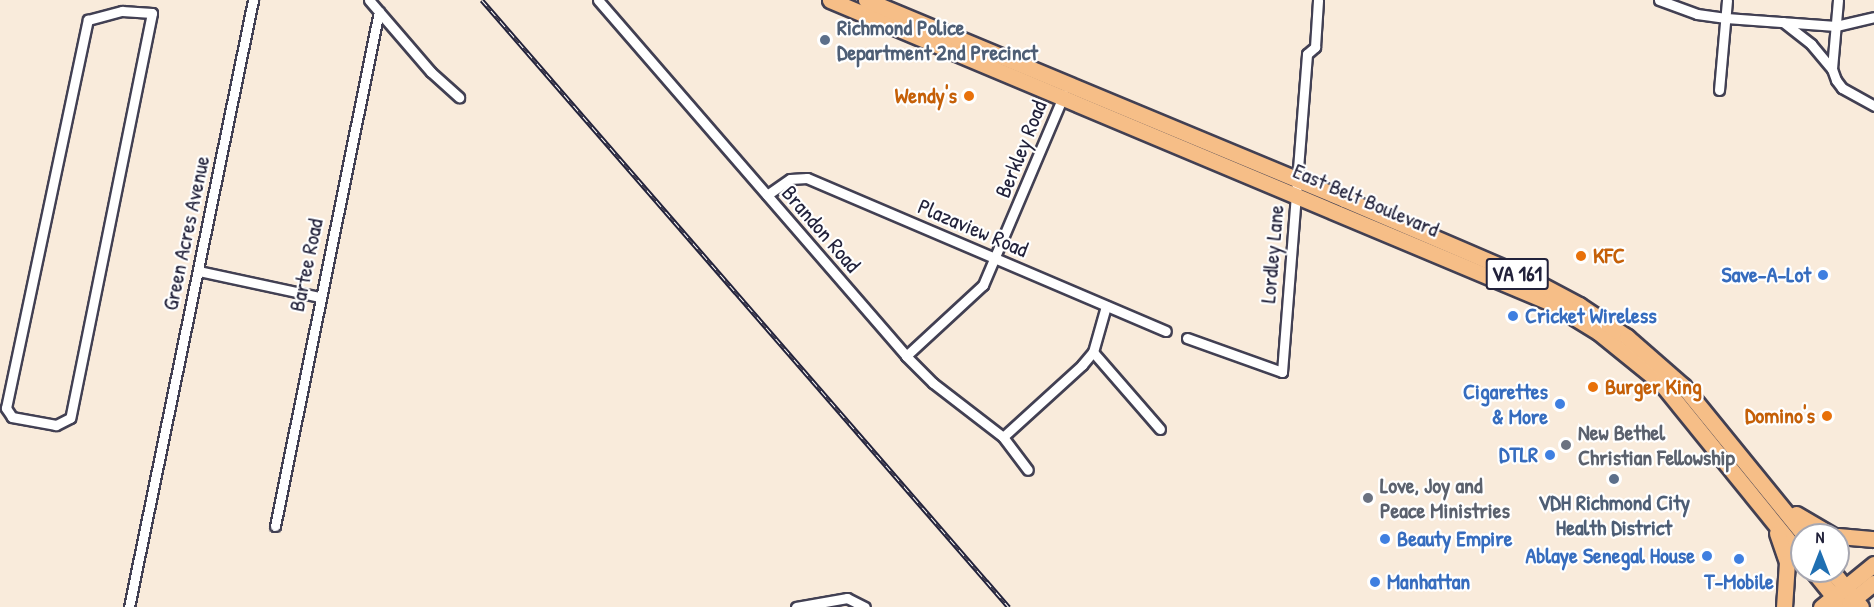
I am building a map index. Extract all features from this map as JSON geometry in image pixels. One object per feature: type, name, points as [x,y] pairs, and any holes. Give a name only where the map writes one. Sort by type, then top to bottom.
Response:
[{"type":"main road","name":"East Belt Boulevard","points":[[830,0],[1066,90]]},
{"type":"main road","name":"East Belt Boulevard","points":[[866,0],[1066,90],[1297,187],[1528,278],[1603,320],[1683,386],[1795,523]]},
{"type":"main road","name":"East Belt Boulevard","points":[[1297,187],[1523,290],[1598,332],[1667,390],[1790,542]]},
{"type":"main road","points":[[1768,489],[1809,523]]},
{"type":"main road","points":[[1770,516],[1787,562],[1784,607]]},
{"type":"main road","points":[[1850,537],[1874,539]]},
{"type":"main road","points":[[1847,601],[1874,564]]},
{"type":"main road","points":[[1827,583],[1847,601]]},
{"type":"main road","points":[[1838,583],[1847,601]]},
{"type":"main road","points":[[1821,607],[1847,601],[1874,584]]},
{"type":"street","points":[[120,0],[122,11]]},
{"type":"street","name":"Green Acres Avenue","points":[[129,607],[154,472],[199,271],[253,0]]},
{"type":"street","points":[[369,0],[431,72],[459,97]]},
{"type":"street","name":"Brandon Road","points":[[598,0],[906,356],[933,382],[1003,437],[1028,470]]},
{"type":"street","name":"Lordley Lane","points":[[1187,338],[1282,372],[1307,54],[1315,46],[1318,0]]},
{"type":"street","points":[[1659,0],[1697,14],[1726,18],[1836,26],[1874,17]]},
{"type":"street","points":[[1719,90],[1727,0]]},
{"type":"street","points":[[1832,69],[1838,0]]},
{"type":"street","points":[[122,11],[152,13],[70,418],[56,425],[12,417],[6,408],[88,20],[122,11]]},
{"type":"street","name":"Bartee Road","points":[[275,526],[319,297],[379,11]]},
{"type":"street","points":[[1783,22],[1811,44],[1832,69],[1842,88],[1874,106]]},
{"type":"street","name":"Berkley Road","points":[[906,356],[977,292],[996,259],[1066,90]]},
{"type":"street","name":"Plazaview Road","points":[[767,195],[790,179],[807,178],[1166,331]]},
{"type":"street","points":[[199,271],[319,297]]},
{"type":"street","points":[[1003,437],[1071,377],[1093,352],[1106,306]]},
{"type":"street","points":[[1093,352],[1160,429]]},
{"type":"street","points":[[796,607],[847,598],[862,605]]},
{"type":"railway","points":[[482,0],[1009,607]]},
{"type":"place","name":"Richmond Police Department 2nd Precinct","points":[[825,40]]},
{"type":"place","name":"Wendy's","points":[[969,96]]},
{"type":"place","name":"KFC","points":[[1581,256]]},
{"type":"place","name":"Save-A-Lot","points":[[1823,275]]},
{"type":"place","name":"Cricket Wireless","points":[[1513,316]]},
{"type":"place","name":"Burger King","points":[[1593,387]]},
{"type":"place","name":"Cigarettes & More","points":[[1560,404]]},
{"type":"place","name":"Domino's","points":[[1827,416]]},
{"type":"place","name":"New Bethel Christian Fellowship","points":[[1566,445]]},
{"type":"place","name":"DTLR","points":[[1550,455]]},
{"type":"place","name":"VDH Richmond City Health District","points":[[1614,479]]},
{"type":"place","name":"Love, Joy and Peace Ministries","points":[[1368,498]]},
{"type":"place","name":"Beauty Empire","points":[[1385,539]]},
{"type":"place","name":"Ablaye Senegal House","points":[[1707,556]]},
{"type":"place","name":"T-Mobile","points":[[1739,559]]},
{"type":"place","name":"Manhattan","points":[[1375,582]]}]
